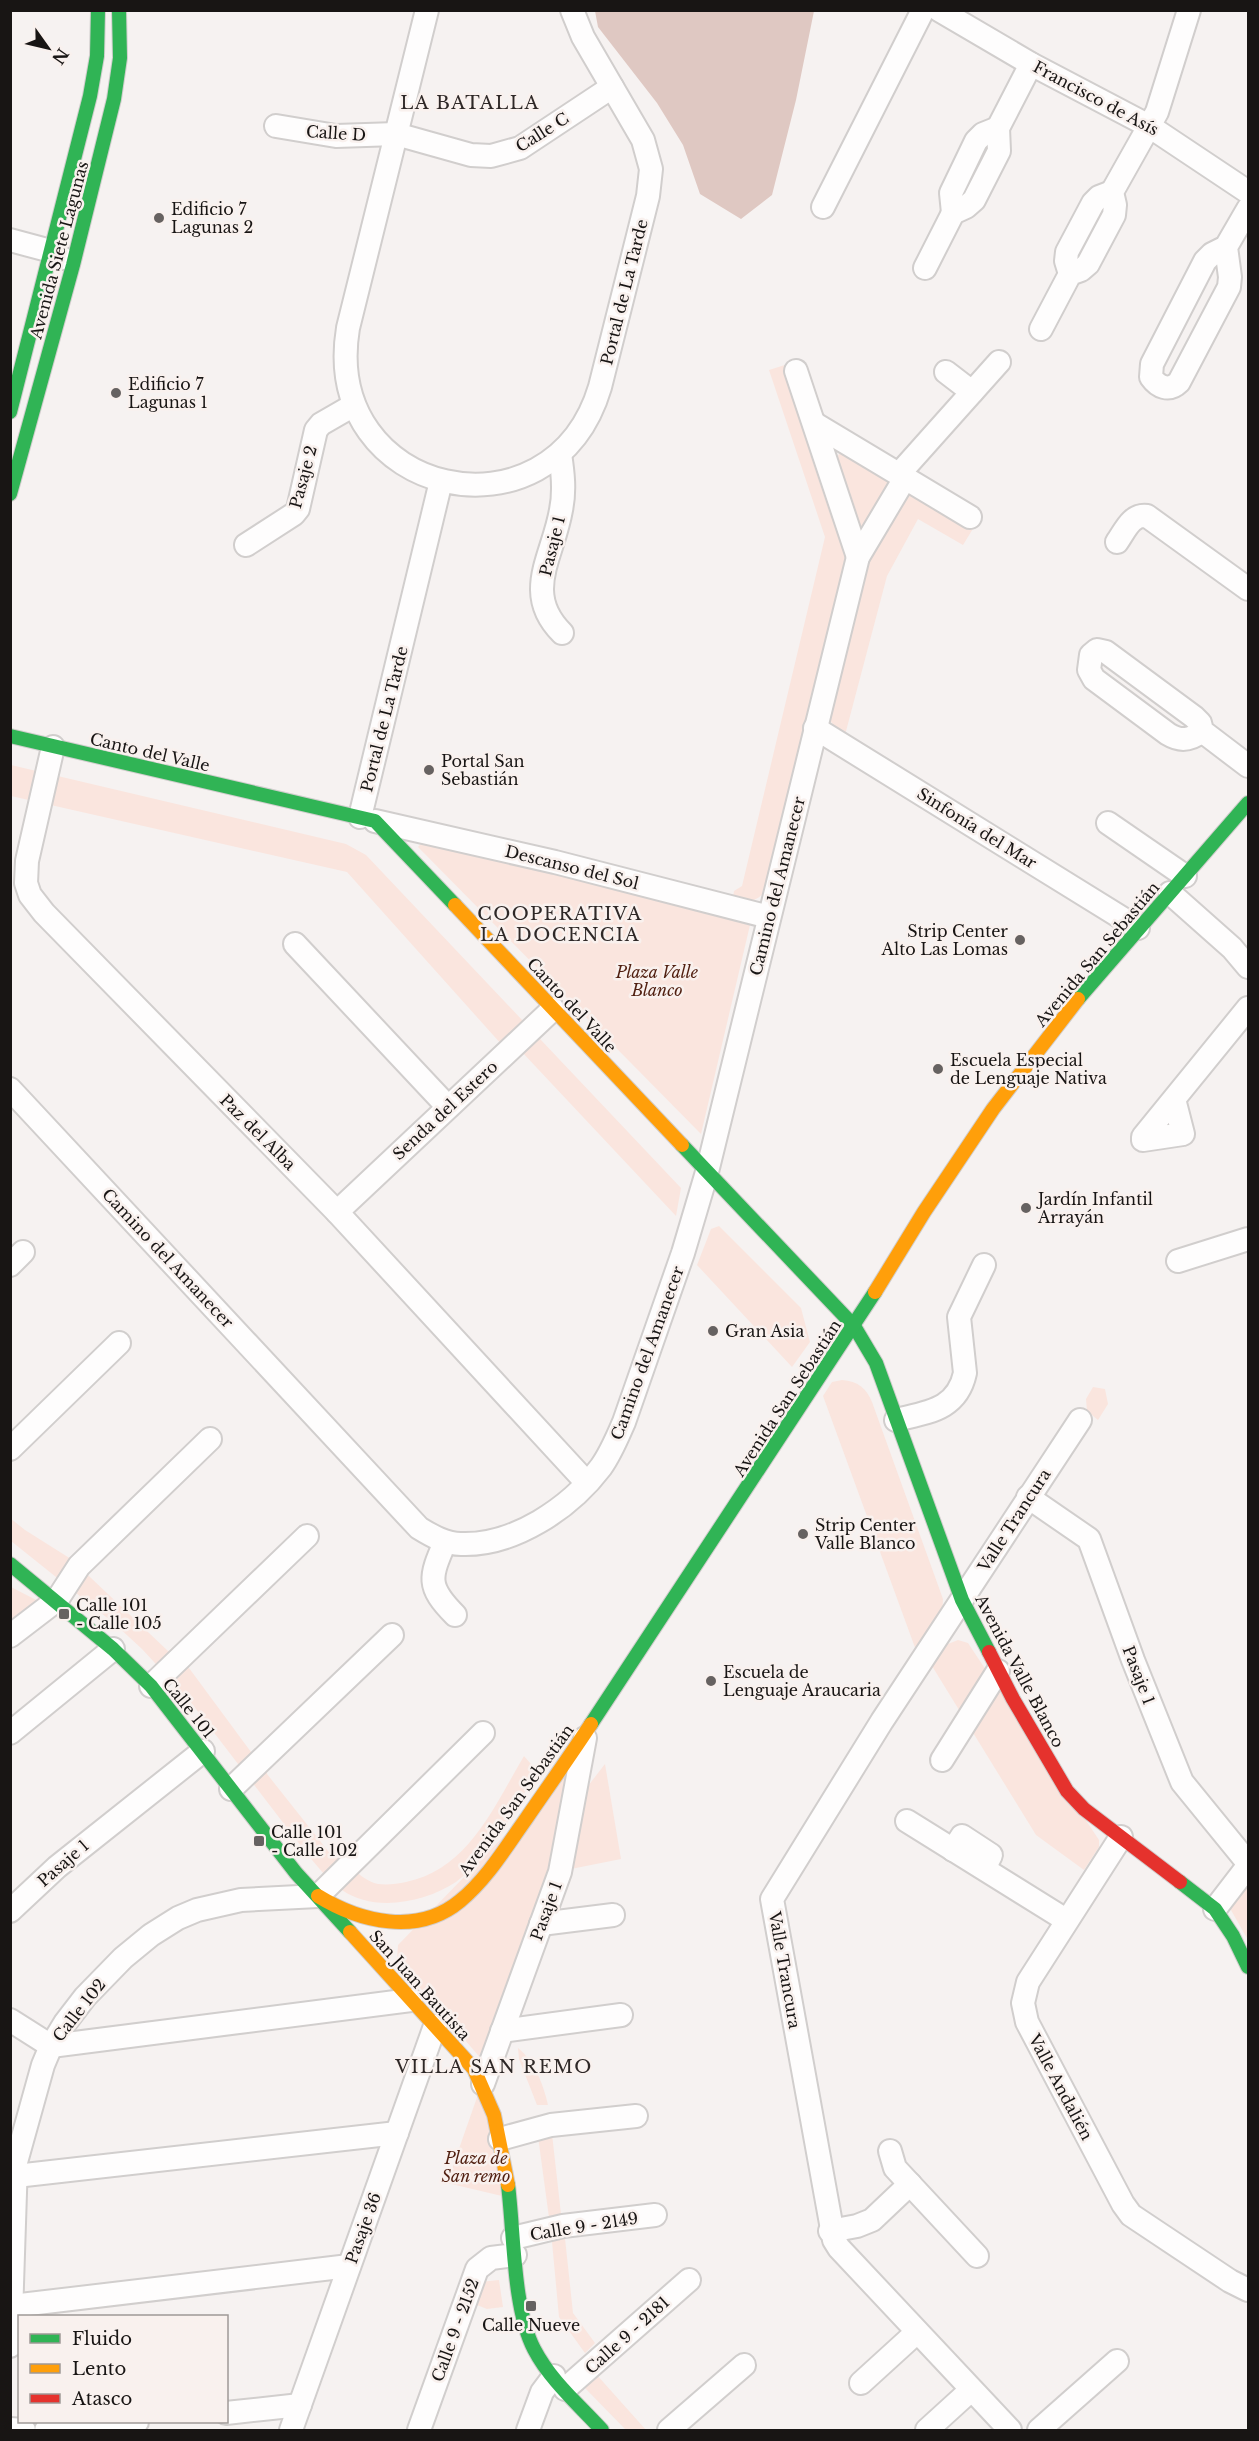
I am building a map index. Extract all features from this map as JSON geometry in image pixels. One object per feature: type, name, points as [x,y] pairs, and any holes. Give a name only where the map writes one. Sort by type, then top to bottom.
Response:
[{"type":"street","name":"Avenida Siete Lagunas","points":[[10,412],[85,114],[97,56],[98,10]]},
{"type":"street","name":"Avenida Siete Lagunas","points":[[10,494],[73,265],[109,119],[120,58],[119,10]]},
{"type":"street","name":"Portal de La Tarde","points":[[427,10],[345,344],[346,375],[354,405],[369,431],[389,453],[414,470],[441,482],[475,485],[508,481],[527,474],[560,454],[582,430],[596,402],[651,183],[644,140],[583,38],[572,10]]},
{"type":"street","points":[[823,207],[923,10]]},
{"type":"street","name":"Francisco de Asís","points":[[939,10],[1031,64],[1149,126],[1248,192]]},
{"type":"street","points":[[1041,329],[1070,274],[1089,264],[1114,215],[1112,192],[1165,94],[1189,10]]},
{"type":"street","points":[[925,268],[954,213],[951,193],[976,141],[983,134],[998,128],[1031,64]]},
{"type":"street","name":"Calle C","points":[[396,134],[471,155],[501,155],[520,148],[612,87]]},
{"type":"street","points":[[85,114],[109,119]]},
{"type":"street","name":"Calle D","points":[[276,126],[336,136],[396,134]]},
{"type":"street","points":[[1226,247],[1230,277],[1228,287],[1179,382],[1171,387],[1161,387],[1151,377],[1152,364],[1205,261],[1212,254],[1226,247],[1248,209]]},
{"type":"street","points":[[10,240],[51,251],[73,265]]},
{"type":"street","name":"Camino del Amanecer","points":[[10,1089],[408,1518],[425,1532],[445,1542],[475,1544],[513,1533],[546,1516],[575,1495],[587,1483],[614,1446],[683,1253],[707,1172],[858,556],[902,476],[999,362]]},
{"type":"street","points":[[796,371],[858,556]]},
{"type":"street","points":[[946,372],[972,392]]},
{"type":"street","name":"Pasaje 2","points":[[246,545],[294,514],[298,509],[316,430],[321,424],[354,405]]},
{"type":"street","points":[[815,424],[970,517]]},
{"type":"street","name":"Pasaje 1","points":[[560,454],[564,482],[561,512],[542,592],[545,612],[562,633]]},
{"type":"street","name":"Portal de La Tarde","points":[[368,819],[441,482]]},
{"type":"street","points":[[1117,542],[1132,520],[1141,515],[1147,516],[1248,589]]},
{"type":"street","points":[[1202,731],[1188,739],[1174,738],[1168,734],[1094,679],[1089,670],[1091,655],[1097,650],[1106,652],[1194,717],[1200,723],[1202,731],[1248,766]]},
{"type":"street","name":"Sinfonía del Mar","points":[[815,728],[1138,928]]},
{"type":"street","name":"Canto del Valle","points":[[10,736],[368,819],[553,1009],[854,1326]]},
{"type":"street","name":"Paz del Alba","points":[[53,747],[27,861],[26,883],[30,895],[44,914],[337,1212],[587,1483]]},
{"type":"street","name":"Avenida San Sebastián","points":[[318,1896],[350,1913],[366,1918],[401,1923],[437,1914],[469,1894],[491,1869],[586,1732],[854,1326],[924,1212],[993,1109],[1041,1045],[1138,928],[1248,803]]},
{"type":"street","name":"Descanso del Sol","points":[[368,819],[555,862],[769,917]]},
{"type":"street","points":[[1108,824],[1178,884],[1248,967]]},
{"type":"street","points":[[295,944],[448,1107]]},
{"type":"street","points":[[1174,1099],[1248,1008]]},
{"type":"street","name":"Senda del Estero","points":[[337,1212],[553,1009]]},
{"type":"street","points":[[1178,1261],[1248,1239]]},
{"type":"street","points":[[896,1420],[940,1409],[951,1400],[963,1382],[965,1373],[959,1317],[984,1265]]},
{"type":"street","name":"Avenida Valle Blanco","points":[[854,1326],[876,1363],[962,1600],[998,1671],[1068,1791],[1083,1809],[1215,1909],[1233,1936],[1248,1967]]},
{"type":"street","points":[[10,1449],[119,1343]]},
{"type":"street","name":"Valle Trancura","points":[[1010,2430],[839,2248],[830,2231],[772,1899],[882,1720],[1080,1420]]},
{"type":"street","points":[[10,1636],[57,1600],[79,1566],[210,1439]]},
{"type":"street","name":"Pasaje 1","points":[[1028,1497],[1089,1539],[1133,1660],[1182,1782],[1248,1864],[1215,1909]]},
{"type":"street","points":[[151,1686],[307,1536]]},
{"type":"street","points":[[445,1542],[434,1568],[432,1581],[435,1592],[455,1615]]},
{"type":"street","name":"Calle 101","points":[[15,1570],[57,1600],[151,1686],[274,1846],[318,1896]]},
{"type":"street","points":[[231,1789],[392,1635]]},
{"type":"street","points":[[10,1733],[113,1649]]},
{"type":"street","points":[[942,1760],[998,1671]]},
{"type":"street","name":"Pasaje 1","points":[[483,2084],[560,1872],[586,1732]]},
{"type":"street","points":[[318,1896],[483,1733]]},
{"type":"street","name":"Pasaje 1","points":[[10,1911],[93,1836],[203,1751]]},
{"type":"street","points":[[907,1821],[953,1850],[962,1836],[992,1855],[983,1868],[1066,1920]]},
{"type":"street","name":"Valle Andalién","points":[[1121,1837],[1028,1982],[1023,2002],[1027,2022],[1123,2204],[1131,2215],[1230,2281],[1248,2290]]},
{"type":"street","name":"San Juan Bautista","points":[[318,1896],[382,1960],[411,2000],[474,2069],[483,2084],[493,2108],[500,2139],[524,2324],[535,2352],[602,2430]]},
{"type":"street","name":"Calle 102","points":[[10,2346],[14,2165],[35,2089],[51,2046],[65,2023],[104,1976],[151,1935],[178,1918],[197,1910],[241,1900],[318,1896]]},
{"type":"street","points":[[541,1924],[613,1915]]},
{"type":"street","points":[[392,1936],[401,1923]]},
{"type":"street","points":[[10,2020],[51,2046],[411,2000]]},
{"type":"street","points":[[502,2031],[621,2015]]},
{"type":"street","name":"Pasaje 36","points":[[291,2430],[435,2026]]},
{"type":"street","points":[[500,2139],[551,2125],[636,2116]]},
{"type":"street","points":[[14,2165],[397,2133]]},
{"type":"street","points":[[890,2151],[892,2164],[977,2256]]},
{"type":"street","points":[[830,2231],[867,2223],[910,2184]]},
{"type":"street","name":"Calle 9 - 2149","points":[[514,2247],[563,2226],[655,2215]]},
{"type":"street","name":"Calle 9 - 2152","points":[[419,2430],[477,2269],[514,2247]]},
{"type":"street","points":[[12,2306],[350,2266]]},
{"type":"street","name":"Calle 9 - 2181","points":[[528,2430],[542,2392],[560,2383],[689,2280]]},
{"type":"street","points":[[861,2383],[917,2332]]},
{"type":"street","points":[[1039,2430],[1117,2361]]},
{"type":"street","points":[[669,2430],[744,2365]]},
{"type":"street","points":[[927,2430],[971,2390]]},
{"type":"street","points":[[228,2413],[300,2405]]},
{"type":"street","points":[[46,2430],[117,2423]]},
{"type":"street","points":[[10,2428],[24,2430]]},
{"type":"green space","points":[[788,364],[851,547],[766,889],[756,899],[748,900],[733,898],[734,891],[742,886],[825,537],[769,370]]},
{"type":"green space","points":[[841,452],[893,479],[861,540],[836,458]]},
{"type":"green space","points":[[911,493],[974,527],[963,545],[918,519],[887,576],[845,735],[836,729],[830,720],[868,563]]},
{"type":"green space","points":[[11,765],[346,844],[366,855],[681,1188],[676,1216],[521,1051],[502,1045],[347,872],[11,796]]},
{"type":"green space","name":"Plaza Valle Blanco","points":[[424,840],[750,925],[701,1134],[418,847]]},
{"type":"green space","points":[[719,1226],[801,1308],[810,1342],[792,1367],[697,1265],[711,1229]]},
{"type":"green space","points":[[842,1380],[861,1386],[872,1402],[943,1599],[942,1614],[917,1653],[823,1396],[832,1382]]},
{"type":"green space","points":[[1093,1387],[1105,1389],[1108,1404],[1098,1420],[1087,1411],[1086,1399]]},
{"type":"green space","points":[[10,1518],[71,1559],[168,1651],[175,1650],[190,1665],[189,1668],[251,1752],[255,1753],[267,1769],[267,1774],[332,1856],[343,1861],[364,1878],[378,1884],[396,1884],[428,1875],[447,1864],[477,1833],[524,1756],[537,1771],[496,1840],[480,1860],[456,1882],[430,1895],[400,1902],[384,1903],[355,1897],[337,1886],[317,1866],[189,1700],[142,1649],[116,1625],[11,1541]]},
{"type":"green space","points":[[11,1587],[42,1603],[11,1628]]},
{"type":"green space","points":[[958,1640],[968,1643],[1099,1840],[1099,1847],[1084,1870],[1036,1835],[932,1666],[948,1644]]},
{"type":"green space","points":[[575,1763],[563,1837],[483,2061],[397,1961],[398,1945]]},
{"type":"green space","points":[[605,1764],[621,1859],[571,1869],[588,1786]]},
{"type":"green space","points":[[1248,1876],[1248,1940],[1231,1910],[1230,1900]]},
{"type":"green space","points":[[518,2048],[538,2074],[548,2105],[537,2105],[519,2059]]},
{"type":"green space","name":"Plaza de San remo","points":[[481,2086],[502,2196],[447,2183]]},
{"type":"green space","points":[[551,2125],[562,2223],[550,2225],[537,2129]]},
{"type":"green space","points":[[564,2229],[573,2313],[595,2343],[585,2353],[559,2317],[551,2231]]},
{"type":"green space","points":[[499,2280],[503,2307],[487,2309],[472,2303],[480,2282]]},
{"type":"green space","points":[[596,2374],[646,2430],[626,2430],[584,2387]]},
{"type":"shaded area","points":[[595,11],[814,11],[796,100],[772,195],[741,219],[700,194],[683,145],[657,103],[598,27]]},
{"type":"traffic: fast","points":[[10,412],[90,96],[97,56],[98,10]]},
{"type":"traffic: fast","points":[[10,494],[73,265],[114,99],[120,58],[119,10]]},
{"type":"traffic: fast","points":[[10,736],[375,821],[455,905]]},
{"type":"traffic: fast","points":[[1078,999],[1248,803]]},
{"type":"traffic: fast","points":[[682,1145],[854,1326],[876,1363],[962,1600],[989,1652]]},
{"type":"traffic: fast","points":[[591,1724],[875,1292]]},
{"type":"traffic: fast","points":[[10,1564],[113,1649],[151,1686],[296,1873],[350,1932]]},
{"type":"traffic: fast","points":[[1180,1882],[1215,1909],[1233,1936],[1248,1967]]},
{"type":"traffic: fast","points":[[508,2185],[515,2270],[527,2332],[534,2349],[548,2371],[602,2430]]},
{"type":"traffic: slow","points":[[455,905],[682,1145]]},
{"type":"traffic: slow","points":[[875,1292],[924,1212],[993,1109],[1078,999]]},
{"type":"traffic: slow","points":[[318,1896],[352,1913],[389,1921],[408,1922],[426,1919],[444,1912],[470,1892],[487,1873],[591,1724]]},
{"type":"traffic: slow","points":[[350,1932],[474,2069],[494,2115],[508,2185]]},
{"type":"traffic: jam","points":[[989,1652],[1013,1699],[1067,1791],[1084,1809],[1180,1882]]},
{"type":"place","name":"Edificio 7 Lagunas 2","points":[[159,218]]},
{"type":"place","name":"Edificio 7 Lagunas 1","points":[[116,393]]},
{"type":"place","name":"Portal San Sebastián","points":[[429,770]]},
{"type":"place","name":"Strip Center Alto Las Lomas","points":[[1020,940]]},
{"type":"place","name":"Escuela Especial de Lenguaje Nativa","points":[[938,1069]]},
{"type":"place","name":"Jardín Infantil Arrayán","points":[[1026,1208]]},
{"type":"place","name":"Gran Asia","points":[[713,1331]]},
{"type":"place","name":"Strip Center Valle Blanco","points":[[803,1534]]},
{"type":"place","name":"Calle 101 - Calle 105","points":[[64,1614]]},
{"type":"place","name":"Escuela de Lenguaje Araucaria","points":[[711,1681]]},
{"type":"place","name":"Calle 101 - Calle 102","points":[[259,1841]]},
{"type":"place","name":"Calle Nueve","points":[[531,2306]]},
{"type":"district","name":"LA BATALLA","points":[[470,103]]},
{"type":"district","name":"COOPERATIVA LA DOCENCIA","points":[[560,924]]},
{"type":"district","name":"VILLA SAN REMO","points":[[494,2067]]}]
